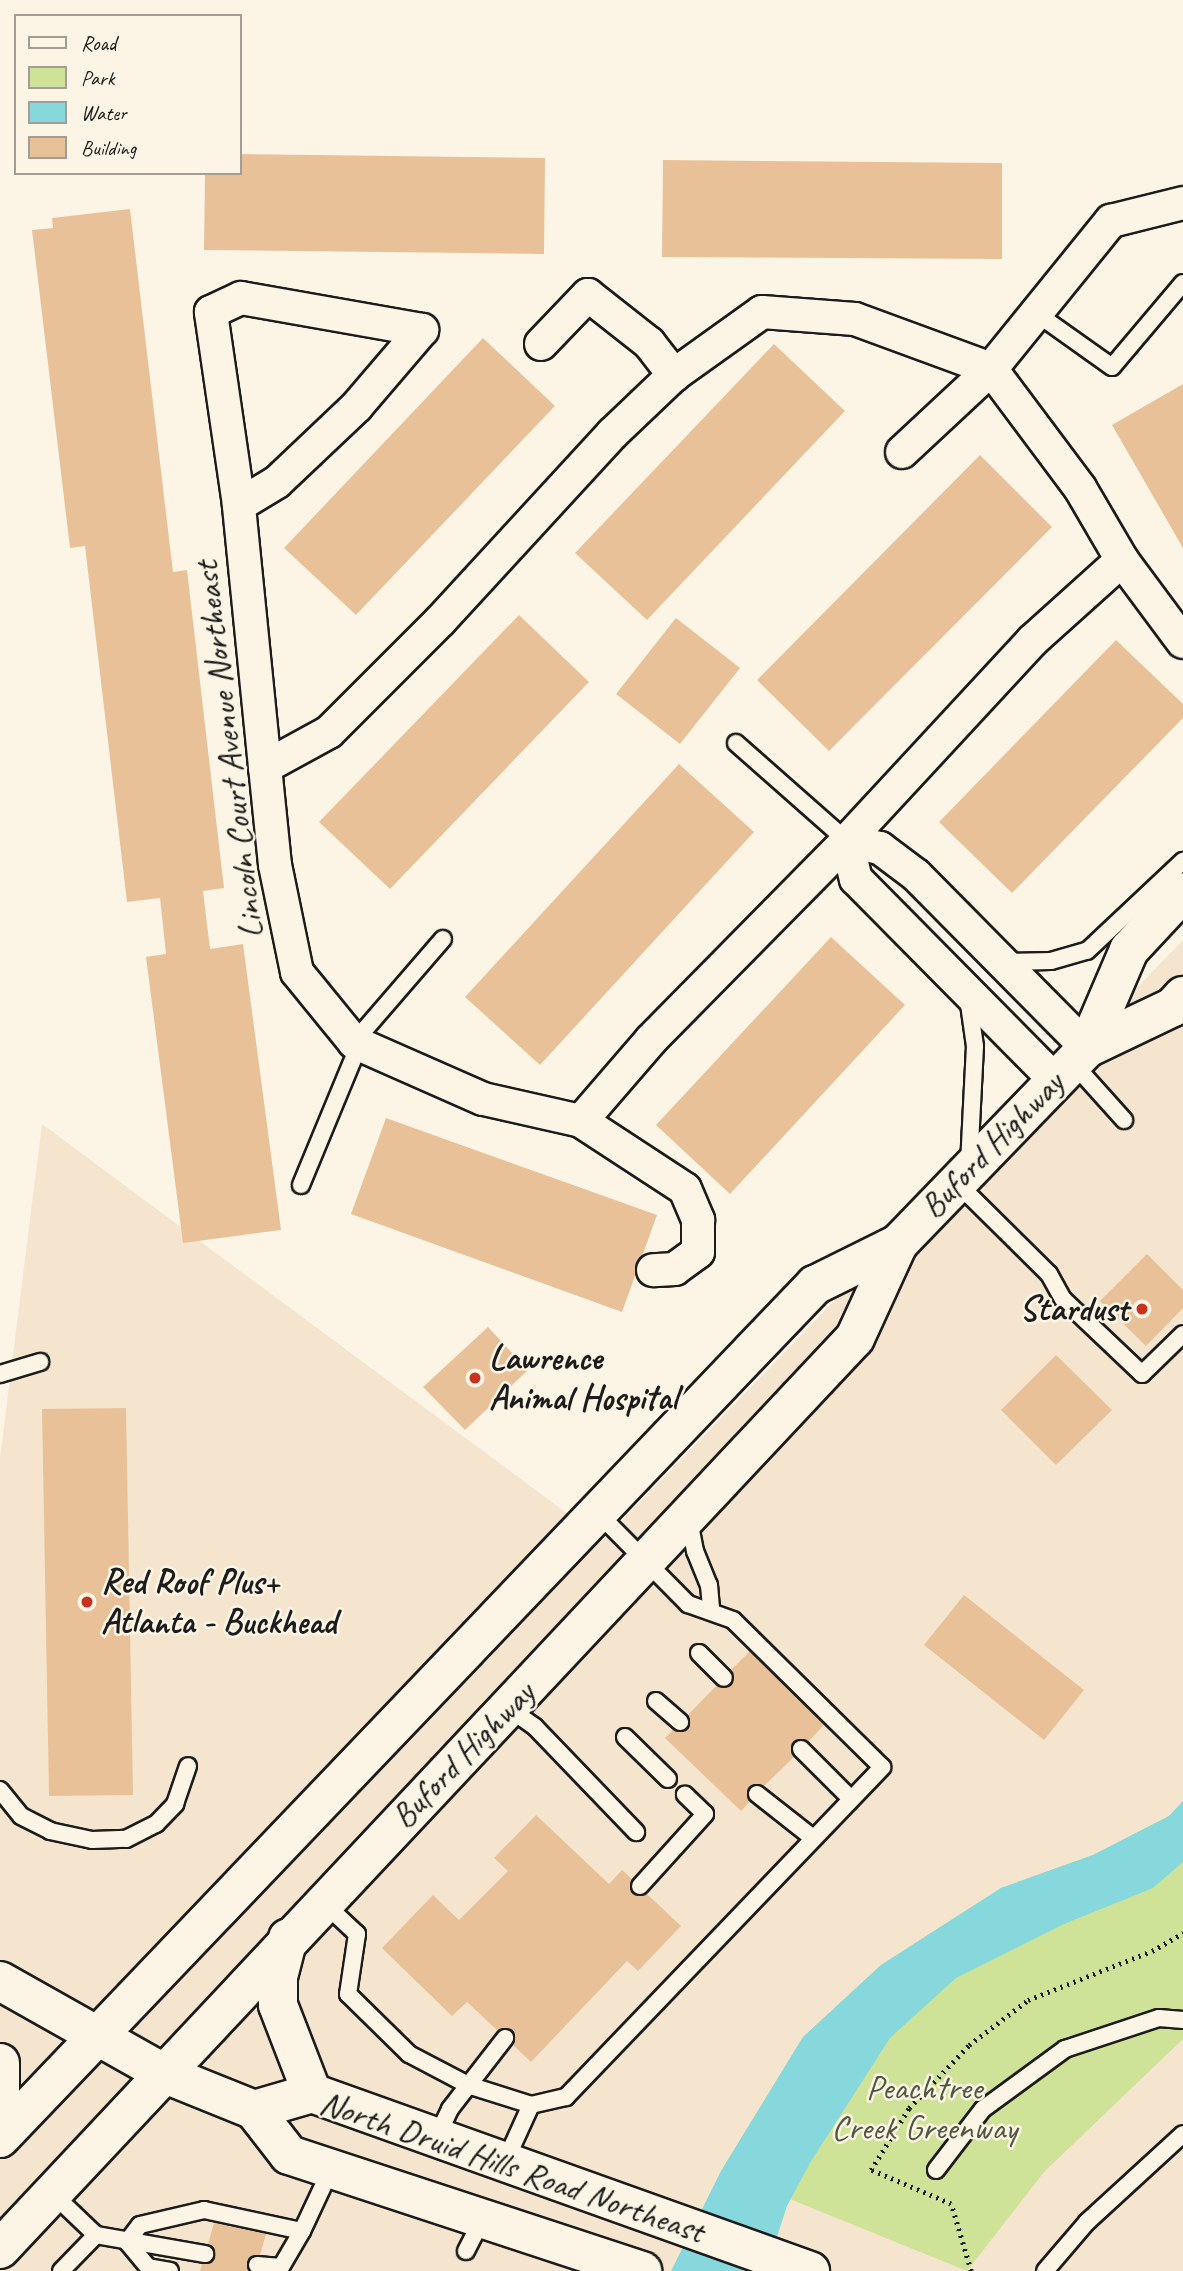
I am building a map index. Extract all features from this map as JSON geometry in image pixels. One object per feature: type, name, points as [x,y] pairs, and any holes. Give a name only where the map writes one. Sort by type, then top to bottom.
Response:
[{"type":"main road","name":"Buford Highway","points":[[0,2249],[165,2074],[288,1938],[689,1518],[855,1338],[898,1244],[1071,1063],[1129,950],[1183,892]]},
{"type":"main road","name":"Buford Highway","points":[[1071,1063],[1180,1006]]},
{"type":"main road","name":"Buford Highway","points":[[0,2138],[815,1285],[898,1244]]},
{"type":"main road","points":[[288,1938],[278,1977],[278,2005],[312,2092]]},
{"type":"main road","points":[[0,1981],[95,2038],[165,2074],[254,2110]]},
{"type":"main road","points":[[0,2063],[0,2110]]},
{"type":"main road","name":"North Druid Hills Road Northeast","points":[[642,2271],[561,2244],[474,2235],[412,2202],[289,2155],[254,2110],[312,2092],[504,2164],[810,2271]]},
{"type":"street","points":[[902,452],[991,369],[1111,221],[1183,203]]},
{"type":"street","points":[[541,344],[588,295],[649,343],[674,375]]},
{"type":"street","name":"Lincoln Court Avenue Northeast","points":[[239,505],[276,482],[356,406],[422,330],[241,298],[211,312],[239,505],[275,865],[297,972],[356,1043],[483,1099],[581,1121]]},
{"type":"street","points":[[265,767],[329,732],[441,620],[612,434],[674,375],[762,312],[855,319],[991,369],[1080,488],[1122,560],[1183,642]]},
{"type":"street","points":[[653,1270],[675,1269],[698,1252],[698,1220],[685,1189],[581,1121],[651,1040],[847,841],[1032,640],[1122,560]]},
{"type":"street","points":[[847,841],[880,848],[920,910],[953,941],[1007,962],[1071,1063]]},
{"type":"street","points":[[847,841],[856,879],[920,910],[953,941],[967,991],[1071,1063]]},
{"type":"lane","points":[[1036,313],[1112,367],[1183,283]]},
{"type":"lane","points":[[736,743],[847,841]]},
{"type":"lane","points":[[1007,962],[1051,961],[1087,951],[1183,861]]},
{"type":"lane","points":[[302,1185],[356,1043],[443,940]]},
{"type":"lane","points":[[967,991],[975,1046],[963,1176],[1049,1274],[1063,1299],[1142,1374],[1183,1334]]},
{"type":"lane","points":[[1071,1063],[1124,1120]]},
{"type":"lane","points":[[0,1374],[40,1362]]},
{"type":"lane","points":[[323,1902],[356,1934],[348,1994],[409,2054],[468,2085],[531,2105],[566,2097],[882,1767],[733,1620],[711,1609],[688,1604],[598,1513]]},
{"type":"lane","points":[[689,1518],[711,1609]]},
{"type":"lane","points":[[699,1653],[724,1678]]},
{"type":"lane","points":[[656,1701],[680,1723]]},
{"type":"lane","points":[[508,1707],[535,1727],[636,1832]]},
{"type":"lane","points":[[625,1737],[668,1779]]},
{"type":"lane","points":[[801,1749],[851,1799]]},
{"type":"lane","points":[[0,1790],[22,1816],[50,1831],[92,1840],[126,1839],[156,1824],[176,1804],[188,1766]]},
{"type":"lane","points":[[757,1794],[813,1838]]},
{"type":"lane","points":[[640,1886],[705,1814],[685,1795]]},
{"type":"lane","points":[[936,2170],[983,2109],[1065,2049],[1159,2018],[1183,2020]]},
{"type":"lane","points":[[436,2139],[468,2085],[505,2038]]},
{"type":"lane","points":[[504,2164],[531,2105]]},
{"type":"lane","points":[[1045,2271],[1087,2222],[1183,2134]]},
{"type":"lane","points":[[257,2265],[279,2269],[302,2231],[331,2169]]},
{"type":"lane","points":[[53,2194],[96,2235],[205,2254]]},
{"type":"lane","points":[[127,2242],[140,2224],[204,2210],[302,2231]]},
{"type":"lane","points":[[61,2271],[96,2235]]},
{"type":"lane","points":[[127,2242],[148,2267],[170,2271]]},
{"type":"path","points":[[971,2271],[951,2204],[871,2170],[909,2108],[969,2045],[1028,2000],[1152,1951],[1183,1933]]},
{"type":"shaded area","points":[[1183,940],[1183,2271],[0,2271],[0,1458],[42,1124],[603,1540]]},
{"type":"green space","name":"Peachtree Creek Greenway","points":[[1183,1801],[1183,2039],[1044,2172],[967,2271],[721,2171],[803,2037],[881,1965],[1001,1888],[1093,1855],[1169,1816]]},
{"type":"water","points":[[1183,1801],[1183,1862],[1153,1888],[1064,1924],[956,1978],[890,2038],[810,2163],[787,2206],[772,2252],[758,2271],[671,2271],[721,2171],[803,2037],[881,1965],[1001,1888],[1093,1855],[1169,1816]]},
{"type":"building","points":[[242,154],[545,158],[544,254],[204,250],[205,175],[242,175]]},
{"type":"building","points":[[663,160],[1002,163],[1002,259],[662,257]]},
{"type":"building","points":[[130,209],[173,572],[187,570],[224,888],[203,891],[210,949],[243,944],[281,1230],[183,1243],[146,957],[166,954],[160,898],[127,902],[85,546],[70,548],[32,230],[53,228],[52,218]]},
{"type":"building","points":[[483,338],[555,406],[356,615],[284,548]]},
{"type":"building","points":[[774,344],[845,411],[647,620],[575,553]]},
{"type":"building","points":[[1183,384],[1183,548],[1112,425]]},
{"type":"building","points":[[980,455],[1052,527],[829,751],[757,680]]},
{"type":"building","points":[[519,615],[589,682],[390,889],[319,822]]},
{"type":"building","points":[[676,618],[740,668],[680,744],[616,694]]},
{"type":"building","points":[[1116,640],[1183,704],[1183,718],[1012,893],[939,822]]},
{"type":"building","points":[[679,764],[754,832],[540,1065],[465,997]]},
{"type":"building","points":[[831,937],[905,1005],[730,1194],[656,1125]]},
{"type":"building","points":[[386,1118],[657,1215],[622,1312],[351,1214]]},
{"type":"building","points":[[1147,1254],[1183,1290],[1183,1308],[1146,1346],[1100,1301]]},
{"type":"building","name":"Lawrence Animal Hospital","points":[[488,1327],[528,1370],[465,1430],[423,1387]]},
{"type":"building","points":[[1056,1355],[1112,1410],[1056,1465],[1001,1410]]},
{"type":"building","name":"Red Roof Plus+ Atlanta - Buckhead","points":[[126,1408],[133,1795],[49,1796],[42,1409]]},
{"type":"building","points":[[964,1595],[1084,1690],[1044,1740],[924,1645]]},
{"type":"building","points":[[750,1651],[824,1725],[808,1742],[793,1742],[794,1757],[764,1786],[749,1787],[750,1801],[741,1811],[665,1738],[673,1730],[687,1729],[688,1715],[717,1685],[732,1685],[731,1670]]},
{"type":"building","points":[[536,1815],[609,1884],[622,1870],[632,1879],[633,1893],[647,1894],[681,1926],[638,1971],[627,1961],[531,2062],[513,2045],[511,2029],[498,2031],[467,2002],[452,2016],[382,1948],[433,1895],[459,1920],[508,1871],[494,1858]]},
{"type":"building","points":[[214,2223],[266,2234],[260,2255],[248,2260],[249,2271],[200,2271],[202,2264],[215,2256],[208,2244]]},
{"type":"place","name":"Stardust","points":[[1142,1309]]},
{"type":"place","name":"Lawrence Animal Hospital","points":[[475,1378]]},
{"type":"place","name":"Red Roof Plus+ Atlanta - Buckhead","points":[[87,1602]]}]
